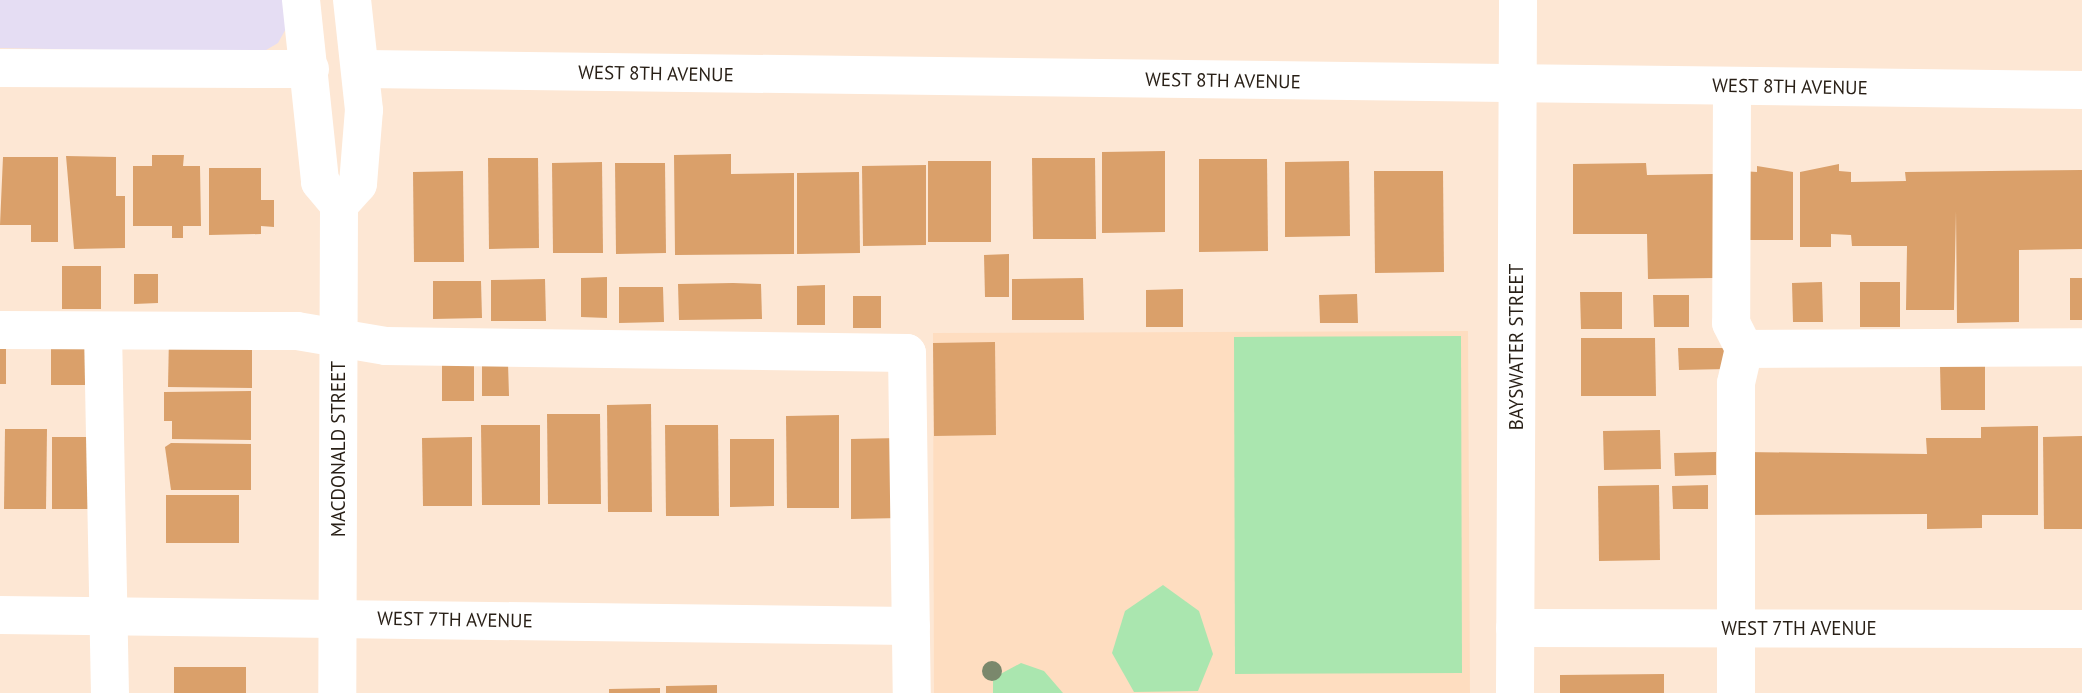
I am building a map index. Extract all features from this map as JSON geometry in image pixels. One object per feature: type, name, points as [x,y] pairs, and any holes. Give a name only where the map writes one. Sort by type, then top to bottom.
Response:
[{"type":"street","points":[[301,0],[320,182],[339,205],[358,184],[364,69],[352,0]]},
{"type":"street","name":"BAYSWATER STREET","points":[[1515,693],[1518,0]]},
{"type":"street","points":[[0,68],[310,69]]},
{"type":"street","name":"WEST 8TH AVENUE","points":[[364,69],[2082,90]]},
{"type":"street","points":[[1732,86],[1731,323],[1744,349],[1737,383],[1736,693]]},
{"type":"street","name":"MACDONALD STREET","points":[[337,693],[339,205]]},
{"type":"street","points":[[0,330],[297,331],[386,346],[907,353],[912,693]]},
{"type":"street","points":[[103,331],[111,617],[110,693]]},
{"type":"street","points":[[1744,349],[2082,347]]},
{"type":"street","name":"WEST 7TH AVENUE","points":[[0,615],[911,626]]},
{"type":"street","name":"WEST 7TH AVENUE","points":[[1515,628],[2082,629]]},
{"type":"shaded area","points":[[0,0],[288,0],[288,25],[278,43],[261,53],[0,48]]},
{"type":"shaded area","points":[[1468,331],[1470,693],[934,693],[933,333]]},
{"type":"green space","points":[[1461,336],[1462,673],[1235,674],[1234,337]]},
{"type":"green space","points":[[1163,585],[1199,611],[1213,654],[1198,691],[1134,692],[1112,653],[1125,611]]},
{"type":"green space","points":[[1021,663],[1044,671],[1063,693],[993,693],[993,678]]},
{"type":"building","points":[[1165,151],[1165,232],[1102,233],[1102,152]]},
{"type":"building","points":[[731,154],[731,174],[794,173],[794,254],[675,255],[674,155]]},
{"type":"building","points":[[152,155],[184,155],[183,166],[200,166],[201,226],[183,226],[183,238],[172,238],[172,226],[133,226],[133,166],[152,166]]},
{"type":"building","points":[[66,156],[116,157],[116,196],[125,196],[125,248],[74,249]]},
{"type":"building","points":[[3,157],[58,157],[58,242],[31,242],[31,225],[0,225]]},
{"type":"building","points":[[488,158],[538,158],[539,248],[489,249]]},
{"type":"building","points":[[1032,158],[1095,158],[1096,239],[1033,239]]},
{"type":"building","points":[[1199,159],[1267,159],[1268,251],[1199,252]]},
{"type":"building","points":[[928,161],[991,161],[991,242],[928,242]]},
{"type":"building","points":[[1349,161],[1350,236],[1285,237],[1285,162]]},
{"type":"building","points":[[602,162],[603,253],[553,253],[552,163]]},
{"type":"building","points":[[615,163],[665,163],[666,253],[616,254]]},
{"type":"building","points":[[1646,163],[1647,175],[1713,174],[1714,278],[1648,279],[1647,234],[1573,234],[1573,164]]},
{"type":"building","points":[[1839,164],[1839,171],[1851,172],[1851,182],[1906,181],[1905,172],[2082,170],[2082,249],[2019,250],[2019,322],[1957,323],[1956,211],[1954,310],[1906,310],[1907,246],[1852,246],[1851,235],[1831,234],[1831,247],[1800,247],[1800,172]]},
{"type":"building","points":[[926,165],[926,245],[863,246],[862,166]]},
{"type":"building","points":[[1757,166],[1793,172],[1793,240],[1742,240],[1742,171],[1757,172]]},
{"type":"building","points":[[209,168],[261,168],[261,200],[274,200],[274,227],[261,226],[261,234],[209,235]]},
{"type":"building","points":[[463,171],[464,262],[414,262],[413,172]]},
{"type":"building","points":[[1374,171],[1443,171],[1444,272],[1375,273]]},
{"type":"building","points":[[859,172],[860,253],[797,254],[797,173]]},
{"type":"building","points":[[1009,254],[1009,297],[985,297],[984,255]]},
{"type":"building","points":[[62,266],[101,266],[101,309],[62,309]]},
{"type":"building","points":[[134,274],[158,274],[158,303],[134,304]]},
{"type":"building","points":[[607,277],[607,318],[581,317],[581,278]]},
{"type":"building","points":[[1083,278],[1084,320],[1012,320],[1012,279]]},
{"type":"building","points":[[2070,278],[2082,278],[2082,320],[2070,320]]},
{"type":"building","points":[[545,279],[546,321],[491,321],[491,280]]},
{"type":"building","points":[[433,281],[481,281],[482,318],[433,319]]},
{"type":"building","points":[[1822,282],[1823,322],[1793,322],[1792,283]]},
{"type":"building","points":[[1860,282],[1900,282],[1900,327],[1860,327]]},
{"type":"building","points":[[678,284],[761,284],[762,319],[679,320]]},
{"type":"building","points":[[825,285],[825,325],[797,325],[797,286]]},
{"type":"building","points":[[619,287],[663,287],[664,322],[619,323]]},
{"type":"building","points":[[1183,289],[1183,327],[1146,327],[1146,290]]},
{"type":"building","points":[[1580,292],[1622,292],[1622,329],[1581,329]]},
{"type":"building","points":[[1357,294],[1358,323],[1320,323],[1319,295]]},
{"type":"building","points":[[1653,295],[1689,295],[1689,327],[1654,327]]},
{"type":"building","points":[[853,296],[881,296],[881,328],[853,328]]},
{"type":"building","points":[[169,336],[252,336],[252,388],[168,387]]},
{"type":"building","points":[[1581,338],[1655,338],[1656,396],[1581,396]]},
{"type":"building","points":[[51,342],[87,342],[87,385],[51,385]]},
{"type":"building","points":[[995,342],[996,435],[934,436],[933,343]]},
{"type":"building","points":[[0,345],[6,345],[6,384],[0,384]]},
{"type":"building","points":[[1678,348],[1727,348],[1727,369],[1679,370]]},
{"type":"building","points":[[482,363],[508,363],[509,396],[482,396]]},
{"type":"building","points":[[442,364],[474,364],[474,401],[442,401]]},
{"type":"building","points":[[1940,365],[1985,365],[1985,410],[1941,410]]},
{"type":"building","points":[[251,391],[251,440],[172,439],[172,421],[164,421],[164,392]]},
{"type":"building","points":[[651,404],[652,512],[608,512],[607,405]]},
{"type":"building","points":[[547,414],[600,414],[601,504],[548,504]]},
{"type":"building","points":[[839,415],[839,508],[787,508],[786,416]]},
{"type":"building","points":[[481,425],[540,425],[540,505],[482,505]]},
{"type":"building","points":[[665,425],[718,425],[719,516],[666,516]]},
{"type":"building","points":[[2038,426],[2038,515],[1982,515],[1982,528],[1927,529],[1927,514],[1747,515],[1746,452],[1927,454],[1926,438],[1981,438],[1981,427]]},
{"type":"building","points":[[5,429],[47,429],[46,509],[4,509]]},
{"type":"building","points":[[1660,430],[1661,469],[1604,470],[1603,431]]},
{"type":"building","points":[[2082,436],[2082,529],[2044,529],[2043,437]]},
{"type":"building","points":[[52,437],[93,437],[93,509],[52,509]]},
{"type":"building","points":[[472,437],[472,506],[423,506],[422,438]]},
{"type":"building","points":[[899,438],[900,518],[851,519],[851,439]]},
{"type":"building","points":[[730,439],[774,439],[774,506],[730,507]]},
{"type":"building","points":[[171,443],[251,444],[251,490],[171,490],[165,447]]},
{"type":"building","points":[[1716,452],[1716,475],[1675,476],[1674,453]]},
{"type":"building","points":[[1659,485],[1660,560],[1599,561],[1598,486]]},
{"type":"building","points":[[1708,485],[1708,509],[1673,509],[1672,486]]},
{"type":"building","points":[[166,495],[239,495],[239,543],[166,543]]},
{"type":"building","points":[[174,667],[246,667],[246,693],[174,693]]},
{"type":"building","points":[[1664,674],[1664,693],[1560,693],[1560,675]]},
{"type":"building","points":[[717,685],[717,693],[666,693],[666,686]]},
{"type":"building","points":[[660,688],[660,693],[609,693],[609,689]]}]
